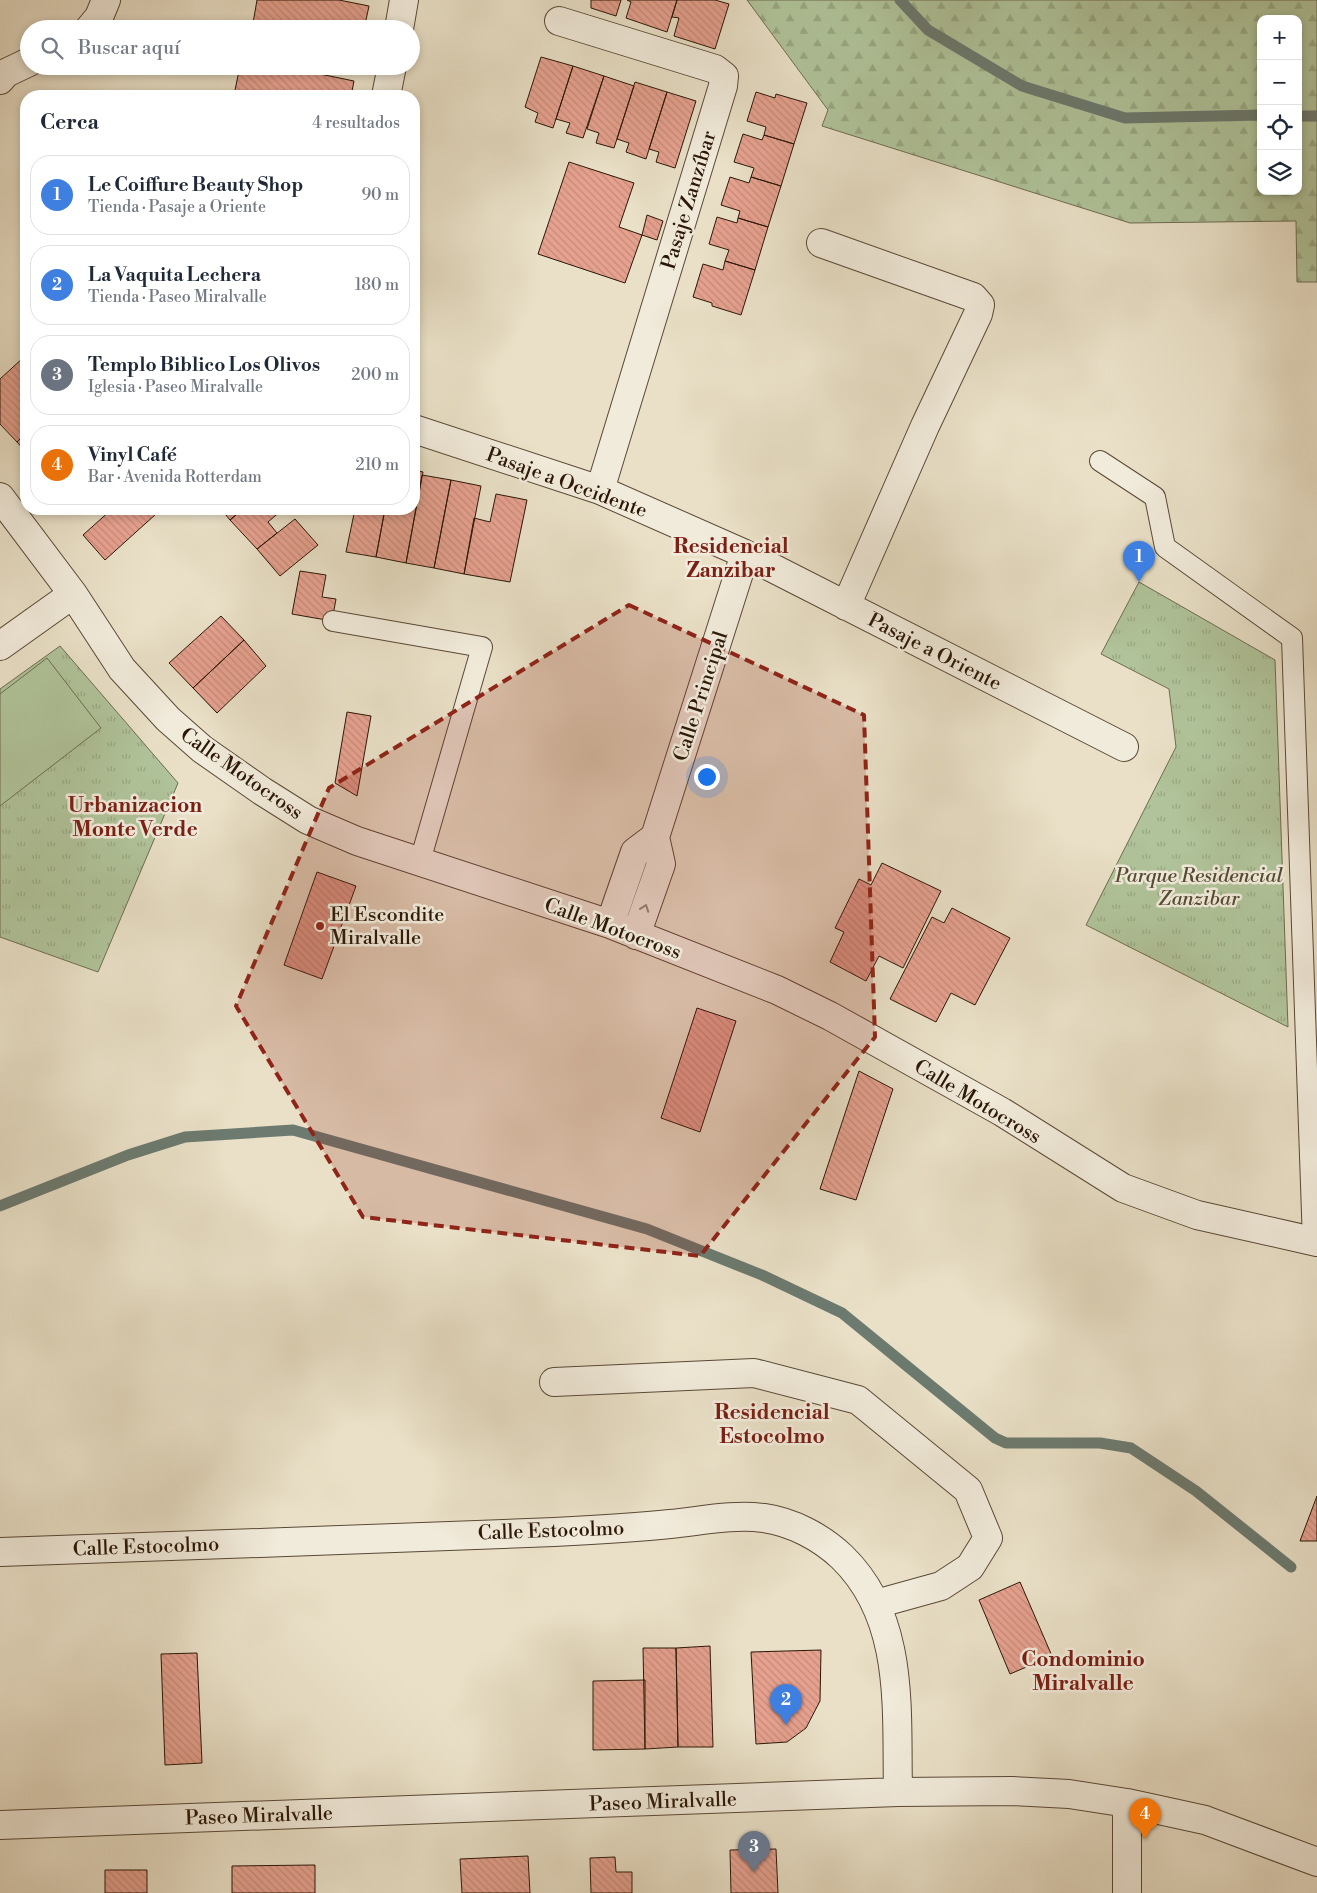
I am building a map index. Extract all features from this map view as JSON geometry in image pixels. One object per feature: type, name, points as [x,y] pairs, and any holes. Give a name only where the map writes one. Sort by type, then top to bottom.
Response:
[{"type":"street","points":[[96,20],[106,0]]},
{"type":"street","points":[[401,20],[404,0]]},
{"type":"street","name":"Pasaje Zanzíbar","points":[[559,21],[714,69],[724,76],[723,86],[600,490]]},
{"type":"street","points":[[0,80],[6,73],[20,66]]},
{"type":"street","points":[[387,90],[390,75]]},
{"type":"street","points":[[821,243],[972,297],[980,305],[978,314],[925,426],[846,606]]},
{"type":"street","name":"Pasaje a Occidente","points":[[420,431],[600,490],[745,554]]},
{"type":"street","name":"Calle Motocross","points":[[0,497],[73,594],[122,669],[168,719],[202,749],[262,791],[308,820],[357,841],[610,924],[777,990],[830,1016],[1002,1112],[1074,1159],[1123,1188],[1197,1215],[1315,1242]]},
{"type":"street","name":"Pasaje a Oriente","points":[[745,554],[1124,747]]},
{"type":"street","name":"Calle Principal","points":[[655,838],[745,554]]},
{"type":"street","points":[[0,646],[73,594]]},
{"type":"street","points":[[610,924],[635,852],[655,838],[661,864],[636,935]]},
{"type":"street","points":[[554,1382],[754,1373],[858,1400],[968,1490],[988,1538],[970,1567],[941,1586],[876,1604]]},
{"type":"street","name":"Calle Estocolmo","points":[[0,1552],[551,1532],[740,1517],[761,1517],[785,1522],[824,1543],[841,1556],[856,1573],[876,1604],[888,1636],[894,1664],[898,1792]]},
{"type":"street","name":"Paseo Miralvalle","points":[[0,1825],[898,1792],[1012,1791],[1069,1794],[1127,1803],[1205,1820],[1317,1862]]},
{"type":"street","points":[[1127,1803],[1127,1893]]},
{"type":"lane","points":[[1100,461],[1155,497],[1165,547],[1292,638],[1315,1242]]},
{"type":"lane","points":[[333,621],[482,647],[420,861]]},
{"type":"highlighted area","points":[[629,605],[864,715],[875,1037],[700,1256],[363,1217],[236,1006],[329,788]]},
{"type":"green space","points":[[747,0],[1317,0],[1317,282],[1297,282],[1296,221],[1130,223],[822,126],[828,110]]},
{"type":"green space","name":"Parque Residencial Zanzibar","points":[[1139,582],[1275,660],[1288,1027],[1086,925],[1176,747],[1169,689],[1101,654]]},
{"type":"green space","points":[[60,646],[178,783],[98,972],[0,937],[0,689]]},
{"type":"green space","points":[[47,658],[101,728],[0,806],[0,694]]},
{"type":"building","points":[[257,0],[339,0],[369,6],[366,20],[254,20]]},
{"type":"building","points":[[591,0],[621,0],[616,16],[591,8]]},
{"type":"building","points":[[627,0],[677,0],[667,32],[626,18],[631,2]]},
{"type":"building","points":[[677,0],[715,0],[729,4],[715,49],[674,36],[679,18],[672,17]]},
{"type":"building","points":[[541,57],[573,66],[553,128],[535,122],[538,113],[525,107]]},
{"type":"building","points":[[573,66],[604,76],[583,138],[566,133],[570,123],[556,119]]},
{"type":"building","points":[[238,75],[325,75],[354,81],[352,90],[235,90]]},
{"type":"building","points":[[604,76],[634,86],[614,148],[596,143],[599,133],[587,129]]},
{"type":"building","points":[[635,82],[667,92],[646,159],[626,152],[629,143],[617,139]]},
{"type":"building","points":[[667,92],[696,101],[675,168],[656,162],[659,152],[649,149]]},
{"type":"building","points":[[756,92],[775,98],[776,94],[807,103],[794,144],[764,135],[766,127],[747,121]]},
{"type":"building","points":[[743,134],[762,140],[764,135],[794,144],[781,186],[751,177],[754,168],[734,162]]},
{"type":"building","points":[[569,162],[634,183],[619,227],[642,235],[625,283],[538,254]]},
{"type":"building","points":[[730,177],[749,183],[751,177],[781,186],[768,227],[738,218],[740,211],[721,205]]},
{"type":"building","points":[[647,215],[663,221],[657,240],[642,235]]},
{"type":"building","points":[[717,217],[737,223],[738,218],[768,227],[755,270],[725,261],[729,250],[709,244]]},
{"type":"building","points":[[725,261],[755,270],[741,315],[712,306],[712,303],[693,297],[703,264],[723,270]]},
{"type":"building","points":[[20,361],[20,439],[17,442],[0,424],[0,379]]},
{"type":"building","points":[[420,471],[423,472],[420,488]]},
{"type":"building","points":[[422,475],[451,480],[434,568],[406,563],[415,515],[420,515]]},
{"type":"building","points":[[451,480],[481,486],[464,574],[434,568]]},
{"type":"building","points":[[496,494],[527,500],[510,582],[464,574],[474,518],[490,522]]},
{"type":"building","points":[[105,515],[155,515],[105,560],[83,535]]},
{"type":"building","points":[[226,515],[236,515],[230,520]]},
{"type":"building","points":[[236,515],[276,515],[268,522],[277,533],[257,549],[230,520]]},
{"type":"building","points":[[354,515],[384,515],[376,557],[346,552]]},
{"type":"building","points":[[384,515],[415,515],[406,563],[376,557]]},
{"type":"building","points":[[295,519],[318,545],[280,576],[257,549]]},
{"type":"building","points":[[300,571],[326,575],[322,597],[336,599],[332,621],[292,614]]},
{"type":"building","points":[[221,616],[244,640],[193,688],[169,663]]},
{"type":"building","points":[[244,640],[266,666],[217,713],[193,688]]},
{"type":"building","points":[[347,712],[371,716],[357,796],[335,783]]},
{"type":"building","points":[[882,863],[941,891],[903,968],[879,956],[866,981],[830,962],[844,932],[835,928],[859,879],[871,885]]},
{"type":"building","name":"El Escondite Miralvalle","points":[[317,872],[356,886],[322,979],[284,965]]},
{"type":"building","points":[[952,908],[1010,938],[975,1005],[951,993],[936,1022],[890,999],[932,917],[944,923]]},
{"type":"building","points":[[697,1008],[736,1021],[700,1132],[661,1118]]},
{"type":"building","points":[[859,1071],[893,1089],[856,1200],[820,1189]]},
{"type":"building","points":[[1317,1496],[1317,1541],[1300,1541]]},
{"type":"building","points":[[1020,1582],[1052,1656],[1010,1674],[979,1600]]},
{"type":"building","points":[[710,1646],[713,1747],[678,1747],[676,1648]]},
{"type":"building","points":[[643,1648],[676,1648],[678,1747],[645,1749]]},
{"type":"building","points":[[821,1650],[820,1701],[806,1728],[787,1742],[756,1744],[751,1652]]},
{"type":"building","points":[[197,1653],[202,1763],[165,1765],[161,1654]]},
{"type":"building","points":[[645,1680],[645,1749],[593,1750],[593,1681]]},
{"type":"building","points":[[776,1849],[778,1893],[731,1893],[730,1850]]},
{"type":"building","points":[[528,1856],[530,1893],[462,1893],[460,1859]]},
{"type":"building","points":[[615,1857],[616,1872],[632,1872],[632,1893],[591,1893],[590,1858]]},
{"type":"building","points":[[315,1865],[315,1893],[232,1893],[232,1866]]},
{"type":"building","points":[[105,1870],[147,1870],[147,1893],[105,1893]]},
{"type":"waterway","points":[[900,0],[928,30],[1022,86],[1125,118],[1257,115]]},
{"type":"waterway","points":[[1302,116],[1317,116]]},
{"type":"waterway","points":[[0,1206],[128,1155],[185,1137],[293,1130],[647,1229],[762,1275],[842,1313],[995,1438],[1006,1443],[1100,1443],[1131,1448],[1196,1491],[1291,1567]]},
{"type":"place","name":"Le Coiffure Beauty Shop","points":[[1139,582]]},
{"type":"place","name":"El Escondite Miralvalle","points":[[320,926]]},
{"type":"place","name":"La Vaquita Lechera","points":[[786,1725]]},
{"type":"place","name":"Vinyl Café","points":[[1145,1839]]},
{"type":"place","name":"Templo Biblico Los Olivos","points":[[754,1872]]},
{"type":"district","name":"Residencial Zanzibar","points":[[731,558]]},
{"type":"district","name":"Urbanizacion Monte Verde","points":[[135,817]]},
{"type":"district","name":"Residencial Estocolmo","points":[[772,1424]]},
{"type":"district","name":"Condominio Miralvalle","points":[[1083,1671]]}]
